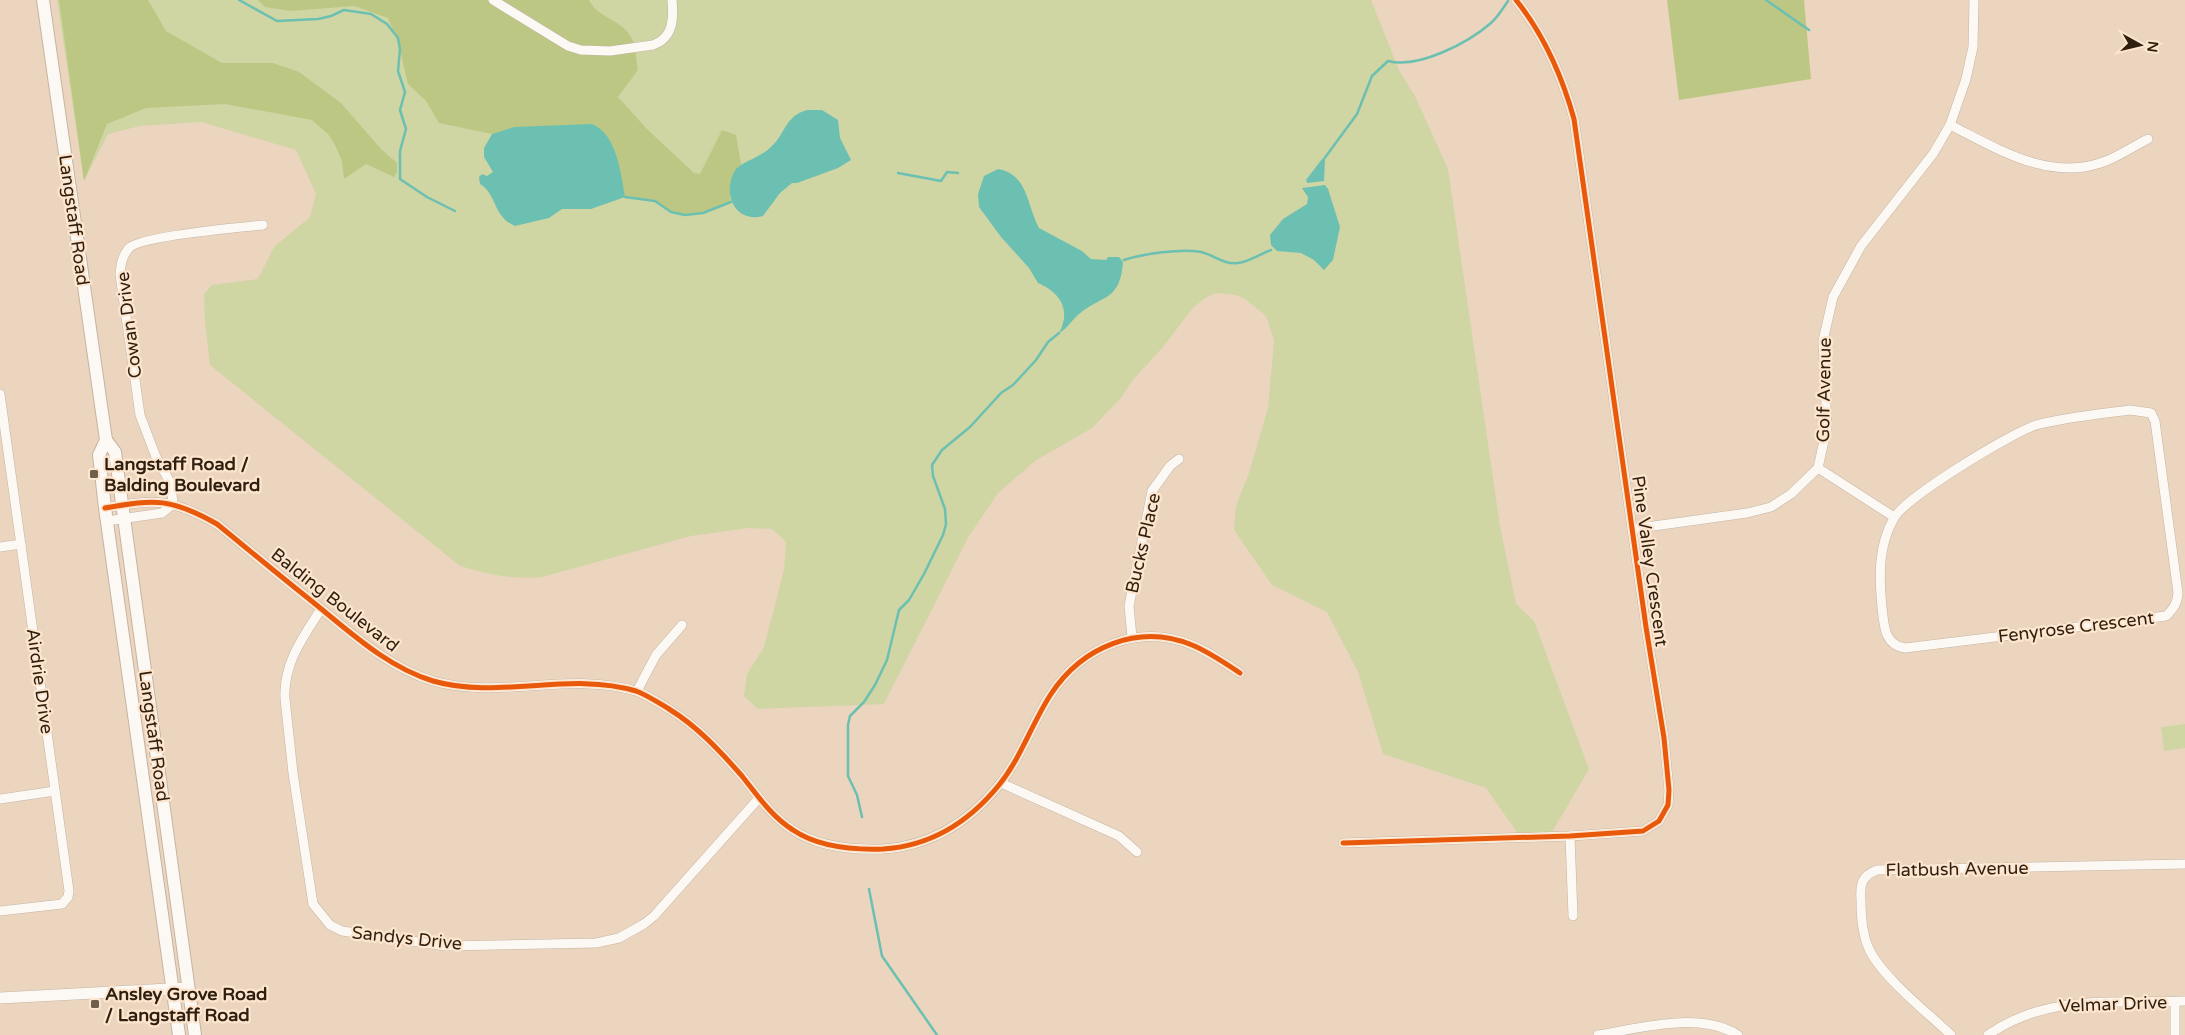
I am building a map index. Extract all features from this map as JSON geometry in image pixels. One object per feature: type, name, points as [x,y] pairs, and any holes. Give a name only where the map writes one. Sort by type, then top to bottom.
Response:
[{"type":"main road","name":"Langstaff Road","points":[[43,0],[106,440],[115,452],[195,1035]]},
{"type":"main road","name":"Langstaff Road","points":[[106,440],[100,455],[106,514],[179,1035]]},
{"type":"street","points":[[493,0],[568,46],[594,52],[653,46],[662,42],[669,34],[672,22],[672,0]]},
{"type":"street","name":"Pine Valley Crescent","points":[[1343,843],[1570,836],[1643,831],[1659,821],[1668,805],[1669,790],[1664,738],[1632,529],[1574,119],[1566,91],[1542,36],[1516,0]]},
{"type":"street","name":"Golf Avenue","points":[[1632,529],[1748,513],[1771,507],[1791,494],[1818,468],[1827,428],[1823,341],[1833,297],[1861,246],[1933,154],[1950,125],[1966,79],[1973,47],[1974,0]]},
{"type":"street","points":[[1950,125],[2026,161],[2052,168],[2086,167],[2106,161],[2148,140]]},
{"type":"street","name":"Cowan Drive","points":[[173,504],[171,484],[156,457],[140,415],[120,274],[121,262],[128,249],[134,244],[229,228],[263,225]]},
{"type":"street","name":"Airdrie Drive","points":[[0,394],[2,427],[21,544],[68,897],[62,904],[53,907],[0,911]]},
{"type":"street","name":"Fenyrose Crescent","points":[[2130,410],[2142,410],[2151,413],[2155,421],[2176,578],[2177,603],[2166,616],[1969,641],[1905,648],[1896,647],[1889,640],[1884,624],[1879,564],[1894,517],[1916,496],[2024,430],[2063,420],[2130,410]]},
{"type":"street","name":"Bucks Place","points":[[1132,637],[1129,606],[1152,491],[1170,466],[1179,459]]},
{"type":"street","points":[[1818,468],[1894,517]]},
{"type":"street","points":[[106,514],[123,511],[162,513],[173,504]]},
{"type":"street","name":"Balding Boulevard","points":[[173,504],[196,512],[217,524],[366,645],[394,664],[433,681],[472,688],[593,684],[637,691],[668,708],[701,732],[759,798],[792,830],[815,841],[846,848],[882,849],[923,842],[944,833],[974,812],[1001,783],[1050,695],[1061,680],[1084,659],[1132,637],[1159,638],[1189,644],[1216,657],[1240,673]]},
{"type":"street","points":[[106,514],[123,511]]},
{"type":"street","points":[[0,547],[21,544]]},
{"type":"street","name":"Sandys Drive","points":[[321,609],[292,659],[287,673],[285,699],[293,773],[314,904],[330,925],[342,931],[446,946],[606,942],[644,924],[654,916],[759,798]]},
{"type":"street","points":[[637,691],[656,655],[682,625]]},
{"type":"street","points":[[1001,783],[1119,836],[1138,852]]},
{"type":"street","points":[[0,799],[55,792]]},
{"type":"street","points":[[1570,836],[1573,916]]},
{"type":"street","name":"Flatbush Avenue","points":[[1951,1035],[1879,966],[1870,950],[1861,917],[1860,885],[1867,874],[1877,870],[2185,864]]},
{"type":"street","points":[[0,998],[188,988]]},
{"type":"street","name":"Velmar Drive","points":[[1988,1035],[2009,1021],[2057,1005],[2185,1001]]},
{"type":"street","points":[[2175,1002],[2175,1035]]},
{"type":"street","points":[[1598,1035],[1692,1022],[1720,1026],[1738,1035]]},
{"type":"green space","points":[[57,0],[1371,0],[1399,70],[1415,96],[1448,169],[1500,526],[1516,604],[1534,621],[1589,769],[1552,832],[1521,838],[1486,788],[1383,754],[1358,672],[1327,612],[1272,585],[1234,530],[1236,506],[1249,473],[1268,408],[1274,340],[1266,316],[1245,299],[1236,295],[1216,293],[1205,298],[1192,309],[1163,347],[1132,381],[1121,398],[1092,428],[1035,461],[998,493],[969,536],[884,704],[758,709],[744,696],[747,674],[764,647],[784,570],[786,542],[772,529],[749,528],[691,536],[542,577],[500,576],[460,566],[210,365],[204,294],[212,285],[258,279],[274,247],[310,217],[316,194],[296,150],[201,122],[140,126],[108,134],[84,181]]},
{"type":"green space","points":[[59,0],[148,0],[166,31],[222,63],[273,63],[299,72],[341,103],[381,149],[397,163],[397,172],[394,177],[366,164],[344,179],[342,161],[335,145],[328,134],[312,120],[225,104],[146,108],[107,124],[84,181]]},
{"type":"green space","points":[[258,0],[589,0],[598,11],[623,27],[632,39],[638,70],[618,97],[647,129],[694,173],[700,174],[722,130],[736,135],[741,164],[731,182],[731,202],[703,213],[685,215],[671,212],[655,201],[625,197],[614,153],[514,127],[492,134],[439,123],[426,101],[408,84],[399,45],[388,18],[354,6],[291,11],[265,7]]},
{"type":"green space","points":[[1667,0],[1804,0],[1811,79],[1679,100]]},
{"type":"green space","points":[[2185,724],[2185,748],[2164,751],[2161,727]]},
{"type":"water","points":[[807,110],[822,110],[838,120],[840,138],[851,160],[838,168],[797,183],[792,183],[780,193],[763,216],[753,217],[744,215],[733,204],[730,196],[732,178],[736,169],[767,151],[776,142],[794,116]]},
{"type":"water","points":[[592,124],[607,136],[612,145],[619,166],[625,197],[591,209],[562,209],[549,218],[515,226],[508,222],[499,211],[490,194],[480,184],[479,177],[482,174],[487,176],[493,172],[484,157],[484,148],[492,134],[514,127]]},
{"type":"water","points":[[1322,159],[1325,159],[1324,181],[1307,183],[1306,180]]},
{"type":"water","points":[[998,169],[1008,172],[1021,184],[1039,228],[1082,251],[1091,259],[1106,260],[1108,257],[1119,257],[1123,262],[1118,285],[1113,291],[1086,309],[1059,333],[1064,316],[1061,302],[1052,291],[1038,283],[1029,268],[1001,237],[979,207],[978,194],[984,176]]},
{"type":"water","points":[[1325,185],[1340,227],[1333,260],[1324,270],[1314,260],[1301,253],[1277,251],[1271,245],[1270,235],[1283,219],[1307,204],[1308,197],[1302,188]]},
{"type":"waterway","points":[[239,0],[277,21],[318,19],[344,10],[371,14],[387,24],[398,38],[400,49],[398,71],[405,92],[400,110],[406,129],[400,151],[400,179],[427,197],[455,211]]},
{"type":"waterway","points":[[1766,0],[1809,30]]},
{"type":"waterway","points":[[1324,159],[1357,114],[1372,76],[1388,61],[1414,61],[1428,58],[1456,46],[1491,23],[1508,1]]},
{"type":"waterway","points":[[898,173],[941,181],[947,172],[958,173]]},
{"type":"waterway","points":[[625,197],[655,201],[671,212],[685,215],[703,213],[731,202]]},
{"type":"waterway","points":[[1124,260],[1162,252],[1193,251],[1206,253],[1228,263],[1238,263],[1250,260],[1271,250]]},
{"type":"waterway","points":[[862,817],[857,795],[848,776],[848,725],[850,716],[864,702],[875,685],[887,660],[899,610],[909,600],[943,535],[946,524],[945,509],[933,476],[932,465],[942,450],[970,427],[1001,393],[1013,385],[1036,360],[1048,342],[1059,333]]},
{"type":"waterway","points":[[869,889],[882,956],[937,1035]]},
{"type":"cycle path","points":[[1343,843],[1570,836],[1643,831],[1659,821],[1668,805],[1669,790],[1664,738],[1646,627],[1574,119],[1564,87],[1551,56],[1535,27],[1516,0]]},
{"type":"cycle path","points":[[105,508],[151,502],[175,505],[201,515],[217,524],[370,648],[400,667],[433,681],[483,688],[585,684],[611,686],[636,691],[680,716],[708,740],[785,825],[813,840],[848,848],[883,849],[917,843],[962,821],[987,798],[1007,775],[1044,705],[1064,677],[1095,652],[1132,638],[1172,639],[1192,645],[1240,673]]},
{"type":"place","name":"Langstaff Road / Balding Boulevard","points":[[94,474]]},
{"type":"place","name":"Ansley Grove Road / Langstaff Road","points":[[95,1004]]}]
